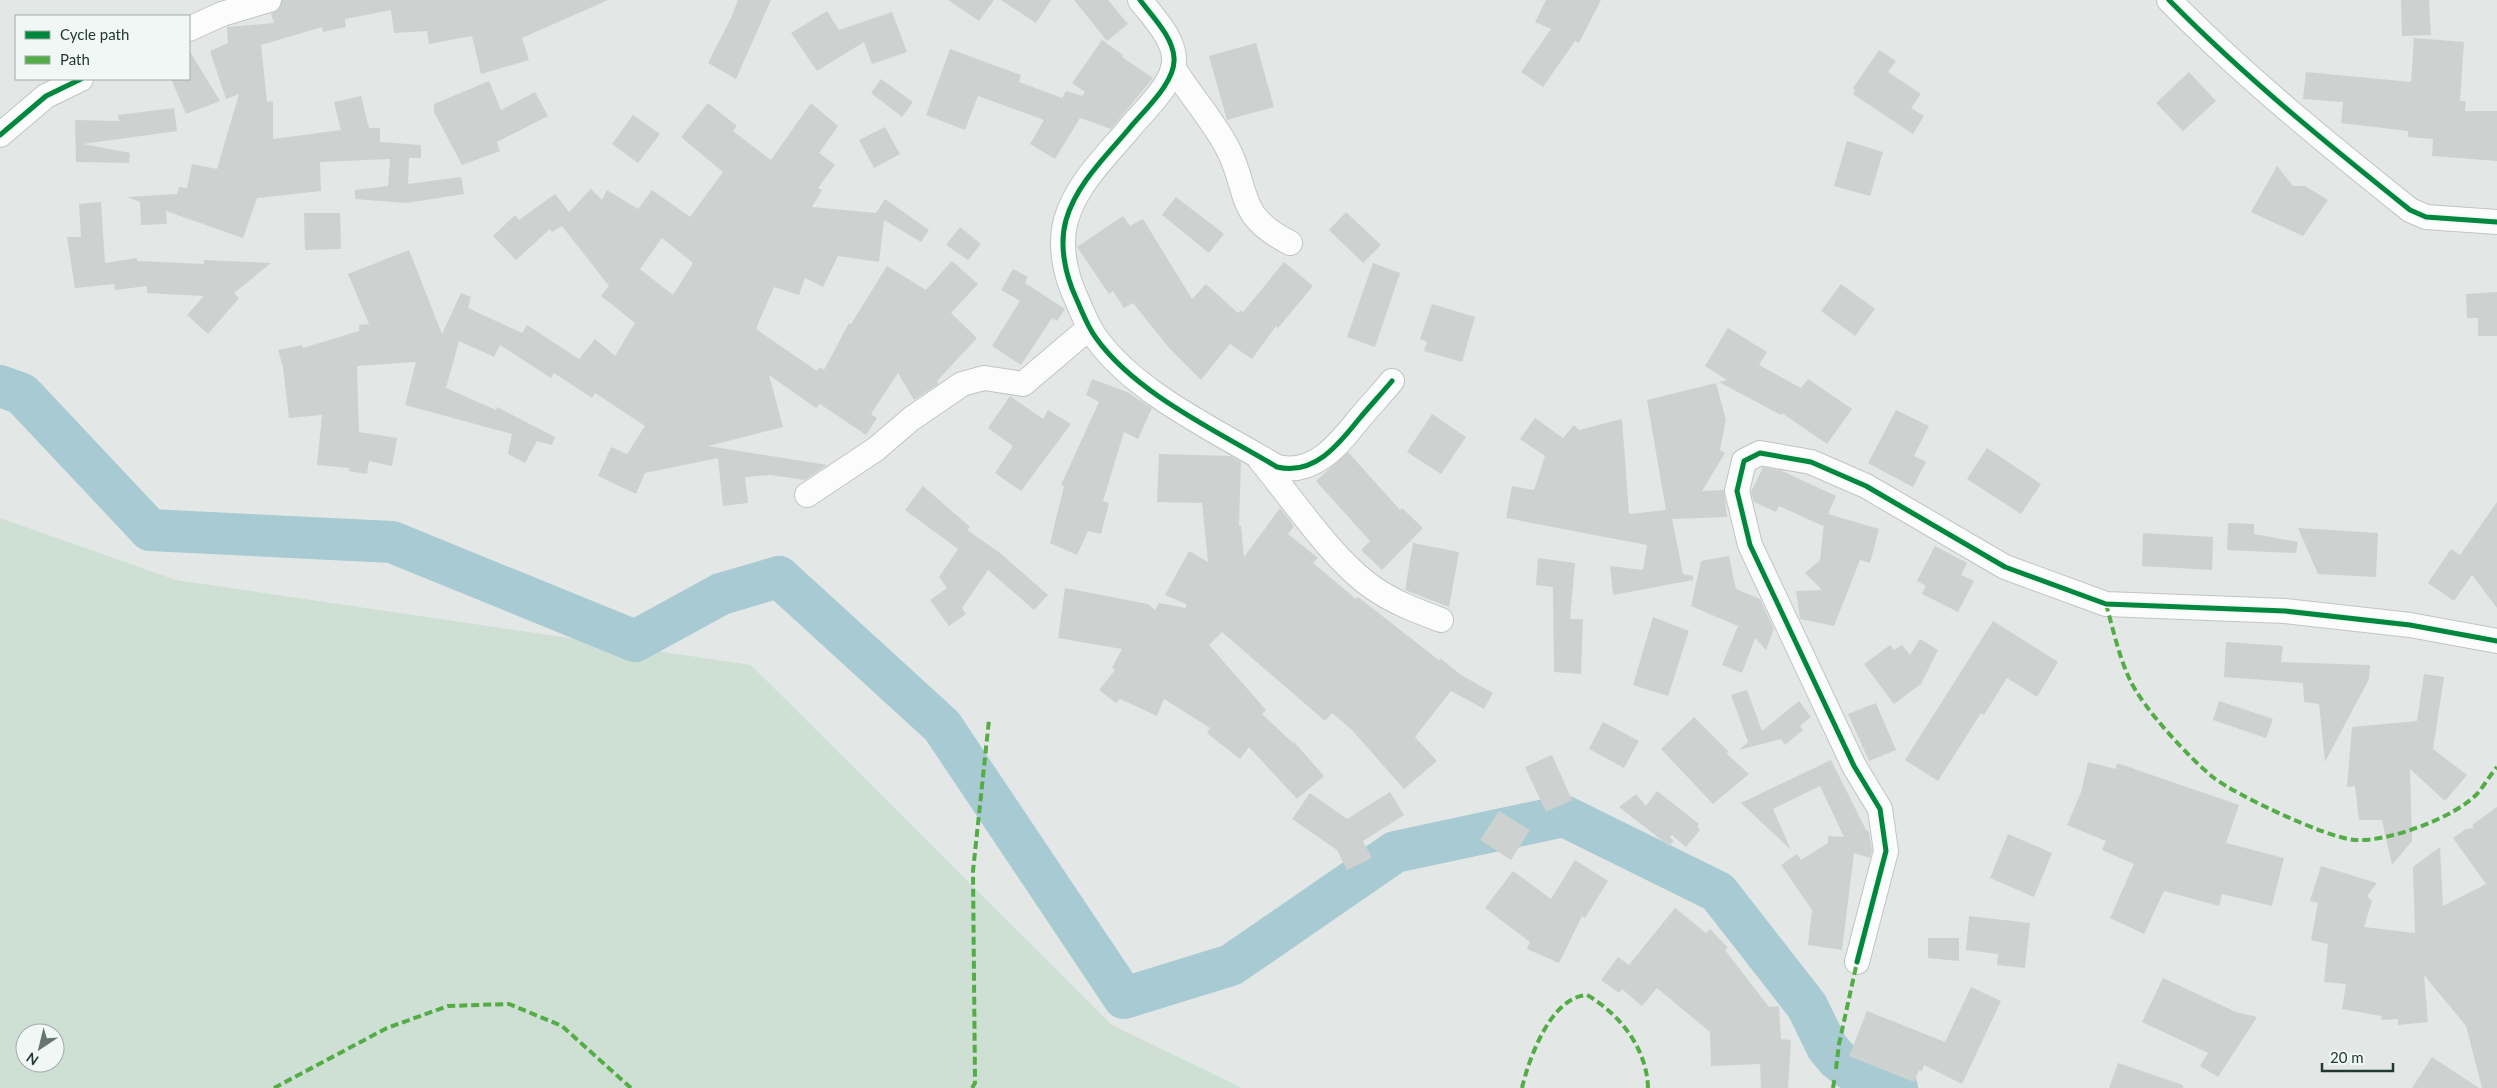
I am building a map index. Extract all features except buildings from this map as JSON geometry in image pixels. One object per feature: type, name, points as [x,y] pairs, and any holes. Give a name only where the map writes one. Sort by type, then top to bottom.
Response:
[{"type":"street","points":[[190,29],[222,14],[269,0]]},
{"type":"street","points":[[1140,0],[1162,29],[1172,50],[1173,67],[1163,89],[1087,179],[1066,220],[1064,262],[1072,290],[1089,328],[1105,349],[1149,388],[1183,412],[1277,467],[1287,469],[1299,468],[1317,461],[1330,453],[1392,381]]},
{"type":"street","points":[[2169,0],[2220,51],[2287,111],[2410,210],[2426,217],[2497,222]]},
{"type":"street","points":[[1173,67],[1226,147],[1249,208],[1267,230],[1290,243]]},
{"type":"street","points":[[0,135],[46,96],[79,80]]},
{"type":"street","points":[[807,495],[876,448],[950,390],[968,382],[984,378],[1023,384],[1089,328]]},
{"type":"street","points":[[1254,453],[1333,550],[1354,572],[1371,586],[1401,605],[1441,620]]},
{"type":"street","points":[[1857,962],[1886,850],[1880,809],[1854,766],[1750,545],[1737,491],[1744,461],[1760,453],[1811,462],[1866,486],[2005,567],[2106,604],[2285,611],[2410,625],[2497,641]]},
{"type":"path","points":[[1834,1076],[1836,1069]]},
{"type":"green space","points":[[0,518],[176,580],[751,665],[1112,1025],[1242,1088],[0,1088]]},
{"type":"waterway","points":[[0,386],[22,394],[150,530],[392,542],[635,641],[721,594],[779,577],[942,726],[1124,998],[1231,965],[1395,852],[1564,816],[1718,892],[1807,1006],[1827,1047],[1837,1059],[1850,1069],[1897,1088]]},
{"type":"marked path","points":[[2106,604],[2126,671],[2136,691],[2156,718],[2192,758],[2214,778],[2241,795],[2282,815],[2324,832],[2355,840],[2385,837],[2420,827],[2453,812],[2477,794],[2497,767]]},
{"type":"marked path","points":[[972,1088],[975,1083],[973,871],[989,720]]},
{"type":"marked path","points":[[1836,1069],[1839,1044],[1857,962]]},
{"type":"marked path","points":[[1522,1088],[1536,1046],[1552,1017],[1574,998],[1587,995],[1610,1012],[1630,1034],[1643,1060],[1648,1088]]},
{"type":"marked path","points":[[274,1088],[387,1028],[448,1006],[509,1004],[562,1026],[631,1088]]},
{"type":"marked path","points":[[1833,1088],[1835,1076]]},
{"type":"cycle path","points":[[1140,0],[1170,42],[1174,58],[1173,68],[1170,77],[1157,97],[1084,183],[1071,207],[1064,230],[1063,249],[1066,269],[1072,289],[1096,338],[1133,377],[1156,394],[1205,426],[1277,467],[1290,469],[1303,467],[1314,462],[1334,448],[1392,381]]},
{"type":"cycle path","points":[[2169,0],[2256,82],[2316,134],[2410,210],[2426,217],[2497,222]]},
{"type":"cycle path","points":[[0,135],[46,96],[79,80]]},
{"type":"cycle path","points":[[1857,962],[1886,851],[1880,809],[1854,766],[1750,545],[1737,491],[1744,461],[1760,453],[1811,462],[1866,486],[2005,567],[2106,604],[2285,611],[2410,625],[2497,641]]}]
